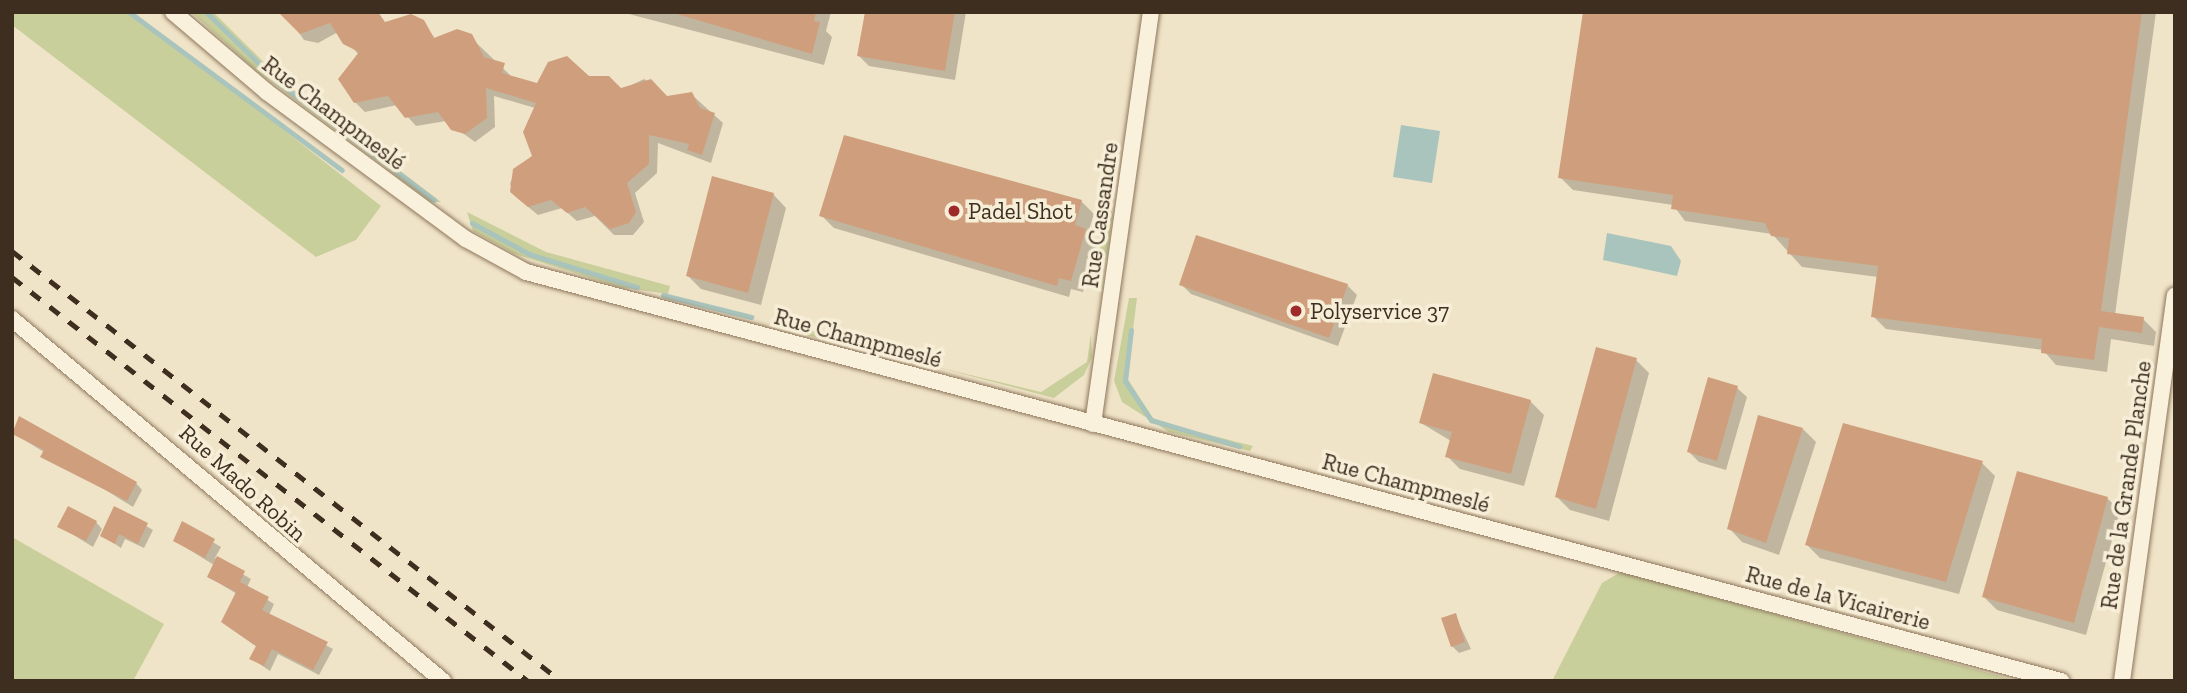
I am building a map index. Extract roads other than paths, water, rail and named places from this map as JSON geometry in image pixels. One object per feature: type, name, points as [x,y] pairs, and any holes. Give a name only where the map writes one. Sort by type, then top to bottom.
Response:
[{"type":"street","name":"Rue Champmeslé","points":[[173,12],[278,101],[503,262],[1093,424],[1603,559]]},
{"type":"street","name":"Rue Cassandre","points":[[1093,424],[1151,12]]},
{"type":"street","name":"Rue de la Grande Planche","points":[[2122,681],[2175,296]]},
{"type":"street","name":"Rue Mado Robin","points":[[12,319],[443,681]]},
{"type":"street","name":"Rue de la Vicairerie","points":[[1603,559],[2061,681]]},
{"type":"water","points":[[1401,125],[1440,131],[1432,183],[1393,177]]},
{"type":"water","points":[[1607,233],[1671,246],[1681,261],[1677,276],[1603,260]]},
{"type":"waterway","points":[[129,12],[342,170]]},
{"type":"waterway","points":[[206,12],[279,83],[434,200]]},
{"type":"waterway","points":[[472,223],[529,254],[637,287]]},
{"type":"waterway","points":[[663,295],[751,317]]},
{"type":"waterway","points":[[1131,330],[1125,381],[1151,420],[1239,446]]},
{"type":"railway","points":[[12,251],[561,681]]},
{"type":"railway","points":[[12,277],[528,681]]},
{"type":"place","name":"Padel Shot","points":[[954,211]]},
{"type":"place","name":"Polyservice 37","points":[[1296,311]]}]
